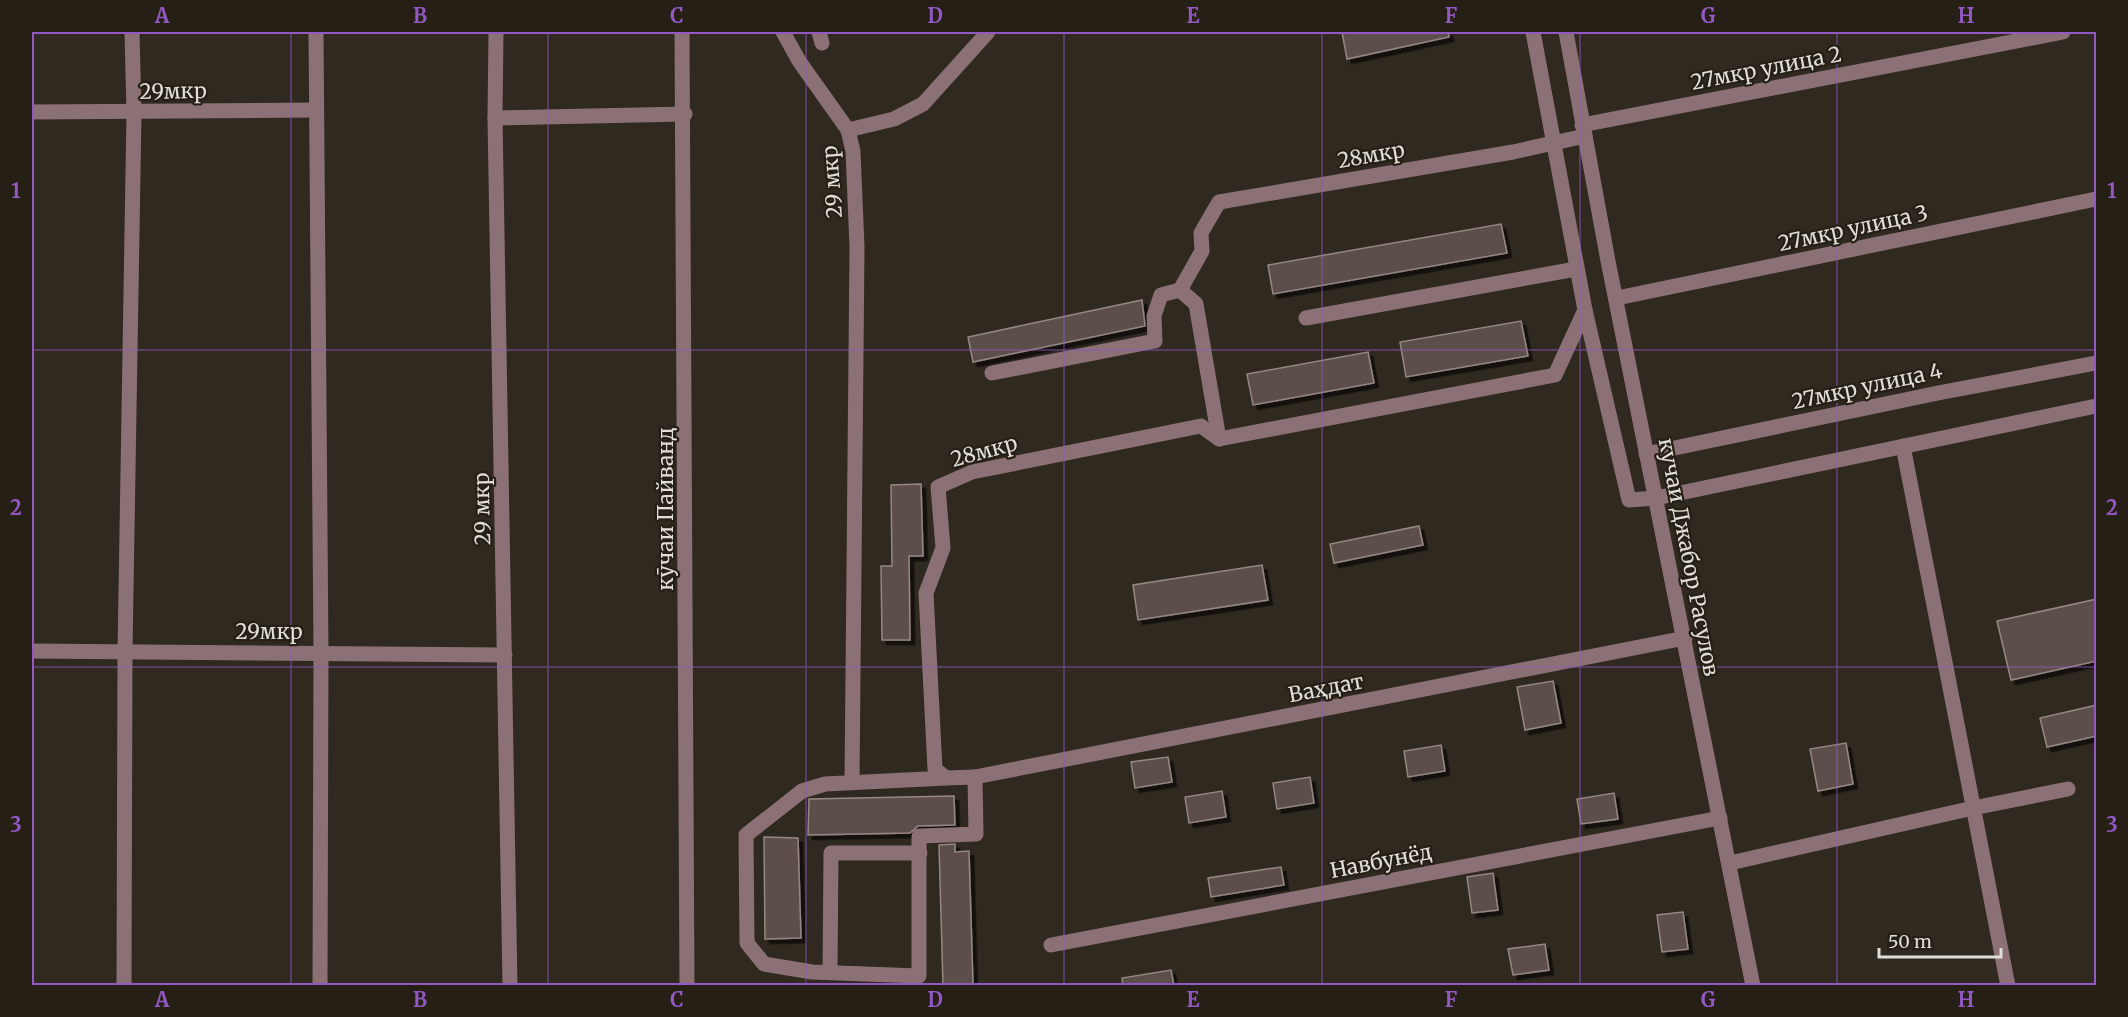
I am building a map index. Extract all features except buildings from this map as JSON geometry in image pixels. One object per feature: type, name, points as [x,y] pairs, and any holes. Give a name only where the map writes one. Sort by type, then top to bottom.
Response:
[{"type":"street","points":[[124,986],[125,651],[134,113],[132,32]]},
{"type":"street","points":[[316,32],[321,652],[320,986]]},
{"type":"street","name":"29 мкр","points":[[496,32],[495,118],[510,986]]},
{"type":"street","name":"кӯчаи Пайванд","points":[[682,32],[685,114],[687,986]]},
{"type":"street","name":"29 мкр","points":[[783,32],[799,62],[848,130],[856,184],[852,782]]},
{"type":"street","points":[[848,130],[894,119],[923,104],[988,32]]},
{"type":"street","points":[[1533,32],[1555,143],[1576,269],[1629,500],[1656,498],[2097,406]]},
{"type":"street","name":"кучаи Джабор Расулов","points":[[1566,32],[1583,130],[1753,986]]},
{"type":"street","name":"27мкр улица 2","points":[[1555,143],[1583,130],[2063,32]]},
{"type":"street","name":"29мкр","points":[[32,112],[316,110]]},
{"type":"street","points":[[495,118],[685,114]]},
{"type":"street","name":"28мкр","points":[[992,373],[1155,341],[1154,316],[1161,295],[1180,290],[1202,251],[1201,233],[1219,202],[1555,143]]},
{"type":"street","name":"27мкр улица 3","points":[[1617,298],[2097,199]]},
{"type":"street","points":[[1306,318],[1576,269]]},
{"type":"street","points":[[1180,290],[1196,304],[1219,439],[1555,375],[1585,310]]},
{"type":"street","name":"27мкр улица 4","points":[[1647,453],[2097,363]]},
{"type":"street","name":"28мкр","points":[[946,778],[934,769],[926,593],[943,548],[938,487],[972,472],[1202,426],[1219,439]]},
{"type":"street","points":[[1902,446],[2008,986]]},
{"type":"street","name":"Ваҳдат","points":[[975,777],[1685,638]]},
{"type":"street","name":"29мкр","points":[[32,651],[506,655]]},
{"type":"street","points":[[975,777],[976,834],[919,836],[919,976],[830,972],[764,964],[747,944],[746,836],[802,791],[825,784],[946,778],[975,777]]},
{"type":"street","points":[[1730,864],[1973,808],[2068,789]]},
{"type":"street","name":"Навбунёд","points":[[1051,945],[1720,818]]},
{"type":"street","points":[[830,972],[831,853],[920,854]]}]
